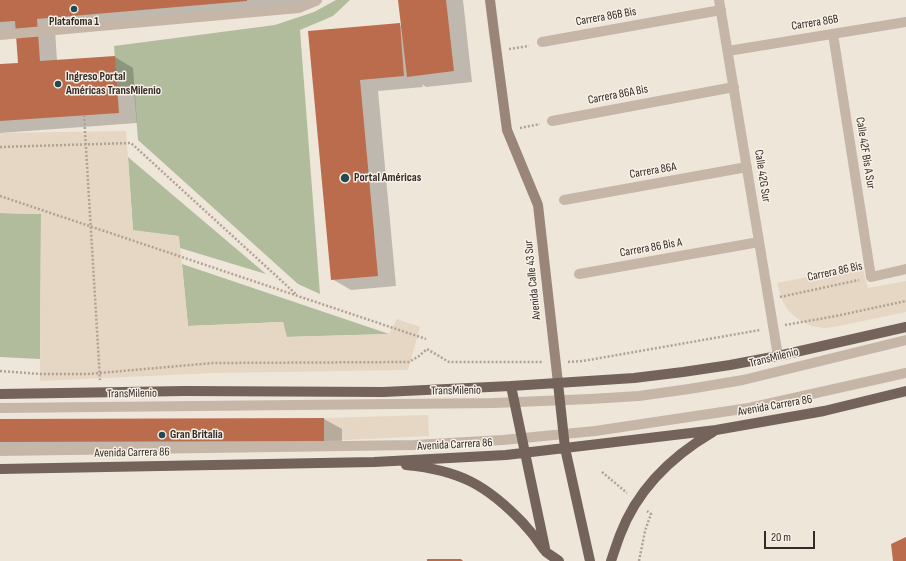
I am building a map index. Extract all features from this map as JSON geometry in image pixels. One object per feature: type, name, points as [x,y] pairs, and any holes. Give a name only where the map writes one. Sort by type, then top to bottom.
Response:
[{"type":"main road","name":"Avenida Calle 43 Sur","points":[[490,0],[507,130],[538,205],[565,448],[590,561]]},
{"type":"main road","points":[[494,0],[494,32]]},
{"type":"main road","points":[[0,394],[185,391],[383,392],[634,378],[730,365],[778,356],[906,327]]},
{"type":"main road","points":[[511,386],[546,556]]},
{"type":"main road","name":"Avenida Carrera 86","points":[[0,469],[374,462],[526,454],[716,430],[824,411],[906,391]]},
{"type":"main road","points":[[611,561],[620,534],[633,509],[649,486],[668,464],[699,440],[716,430]]},
{"type":"main road","points":[[374,462],[441,470],[456,474],[475,483],[493,495],[513,513],[532,533],[546,556],[559,561]]},
{"type":"street","points":[[0,35],[299,8],[317,0]]},
{"type":"street","name":"Carrera 86B Bis","points":[[542,42],[720,5]]},
{"type":"street","name":"Calle 42G Sur","points":[[720,5],[778,356]]},
{"type":"street","name":"Carrera 86B","points":[[728,51],[906,22]]},
{"type":"street","name":"Calle 42F Bis A Sur","points":[[833,34],[872,277]]},
{"type":"street","name":"Carrera 86A Bis","points":[[552,121],[734,87]]},
{"type":"street","name":"Carrera 86A","points":[[564,200],[747,167]]},
{"type":"street","name":"Carrera 86 Bis A","points":[[579,274],[759,242]]},
{"type":"street","name":"Carrera 86 Bis","points":[[872,277],[906,270]]},
{"type":"street","name":"TransMilenio","points":[[0,408],[414,404],[515,402],[639,396],[689,390],[743,380],[906,340]]},
{"type":"street","points":[[0,451],[471,443],[595,431],[749,408],[906,374]]},
{"type":"path","points":[[496,51],[530,46],[542,42]]},
{"type":"path","points":[[84,115],[101,392]]},
{"type":"path","points":[[507,130],[552,121]]},
{"type":"path","points":[[0,147],[131,143],[298,297]]},
{"type":"path","points":[[0,196],[426,339]]},
{"type":"path","name":"Carrera 86 Bis","points":[[769,299],[872,277]]},
{"type":"path","points":[[0,371],[40,374],[88,374],[213,363],[409,362],[427,349],[449,362],[583,362],[836,316],[906,301]]},
{"type":"path","points":[[639,561],[645,531],[651,514]]},
{"type":"green space","points":[[336,0],[350,0],[333,16],[300,30],[320,294],[298,284],[138,140],[134,89],[117,90],[114,46],[275,25],[314,12]]},
{"type":"green space","points":[[128,157],[266,274],[180,248],[178,236],[133,231]]},
{"type":"green space","points":[[0,213],[41,214],[40,359],[0,357]]},
{"type":"green space","points":[[182,264],[389,334],[286,337],[283,322],[188,326]]},
{"type":"shaded area","points":[[126,131],[133,230],[179,236],[188,326],[283,322],[287,337],[389,334],[397,319],[420,327],[408,370],[214,373],[40,381],[41,214],[0,213],[0,133]]},
{"type":"shaded area","points":[[862,266],[868,288],[906,281],[906,312],[824,328],[812,326],[803,322],[788,310],[783,302],[777,283]]},
{"type":"shaded area","points":[[428,415],[429,436],[324,441],[324,418]]},
{"type":"building","name":"Ingreso Portal Américas TransMilenio","points":[[0,0],[247,1],[37,19],[40,61],[115,56],[119,113],[0,121],[0,64],[18,63],[15,21],[0,22]]},
{"type":"building","points":[[398,0],[446,0],[454,71],[407,77]]},
{"type":"building","name":"Portal Américas","points":[[400,23],[404,76],[360,80],[378,276],[331,280],[308,31]]},
{"type":"building","name":"Gran Britalia","points":[[324,418],[324,441],[0,442],[0,419]]},
{"type":"building","points":[[906,537],[906,561],[893,561],[891,544]]},
{"type":"building","points":[[427,559],[461,559],[463,561],[427,561]]},
{"type":"place","name":"Platafoma 1","points":[[74,9]]},
{"type":"place","name":"Ingreso Portal Américas TransMilenio","points":[[58,84]]},
{"type":"place","name":"Portal Américas","points":[[345,178]]},
{"type":"place","name":"Gran Britalia","points":[[162,435]]}]
